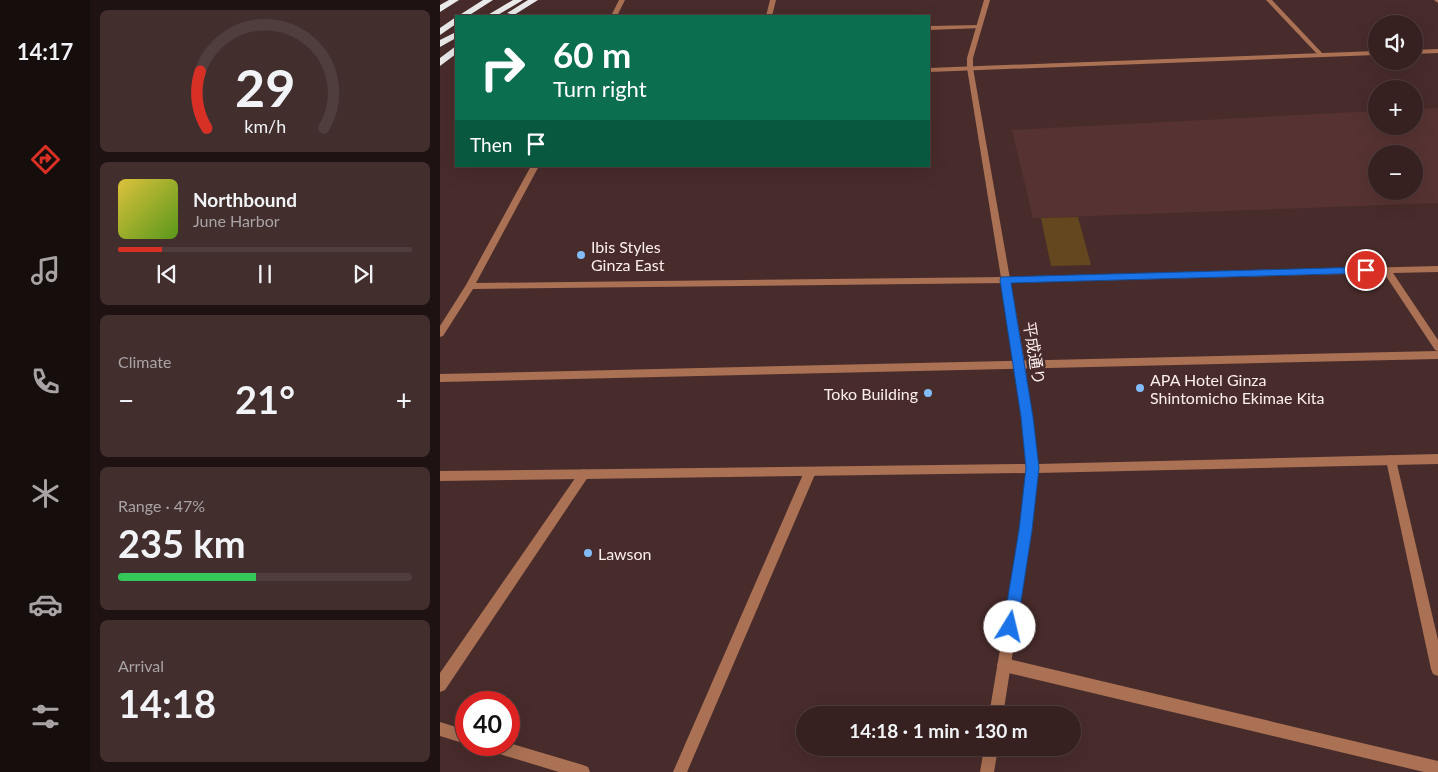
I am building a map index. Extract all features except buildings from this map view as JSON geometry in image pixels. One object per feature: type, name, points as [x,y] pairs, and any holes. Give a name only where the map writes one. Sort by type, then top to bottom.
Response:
[{"type":"highway","points":[[440,9],[455,0]]},
{"type":"highway","points":[[464,15],[489,0]]},
{"type":"highway","points":[[492,15],[519,0]]},
{"type":"highway","points":[[507,15],[534,0]]},
{"type":"highway","points":[[440,32],[455,21]]},
{"type":"highway","points":[[440,44],[455,36]]},
{"type":"highway","points":[[440,63],[455,50]]},
{"type":"street","points":[[614,15],[622,0]]},
{"type":"street","points":[[769,15],[774,0]]},
{"type":"street","name":"平成通り","points":[[987,0],[970,58],[970,68],[1020,364],[1032,468],[1026,530],[997,706]]},
{"type":"street","points":[[1270,0],[1321,55]]},
{"type":"street","points":[[930,28],[979,27]]},
{"type":"street","points":[[1423,52],[1438,51]]},
{"type":"street","points":[[930,70],[1368,53]]},
{"type":"street","points":[[440,334],[470,286],[534,167]]},
{"type":"street","points":[[470,286],[1005,280],[1438,268]]},
{"type":"street","points":[[1386,270],[1438,346]]},
{"type":"street","points":[[440,378],[1438,355]]},
{"type":"street","points":[[440,476],[810,472],[1438,459]]},
{"type":"street","points":[[1391,460],[1438,669]]},
{"type":"street","points":[[680,772],[810,472]]},
{"type":"street","points":[[440,685],[584,474]]},
{"type":"street","points":[[1004,665],[1438,768]]},
{"type":"street","points":[[440,729],[455,734]]},
{"type":"street","points":[[520,753],[583,772]]},
{"type":"street","points":[[987,772],[990,756]]},
{"type":"shaded area","points":[[1438,108],[1438,203],[1033,218],[1012,130],[1368,111],[1368,135],[1423,135],[1423,109]]},
{"type":"shaded area","points":[[1078,217],[1091,265],[1051,266],[1041,218]]},
{"type":"place","name":"Ibis Styles Ginza East","points":[[581,255]]},
{"type":"place","name":"APA Hotel Ginza Shintomicho Ekimae Kita","points":[[1140,388]]},
{"type":"place","name":"Toko Building","points":[[928,393]]},
{"type":"place","name":"Lawson","points":[[588,553]]},
{"type":"route","points":[[1010,627],[1031,494],[1032,468],[1020,364],[1005,280],[1366,270]]}]
